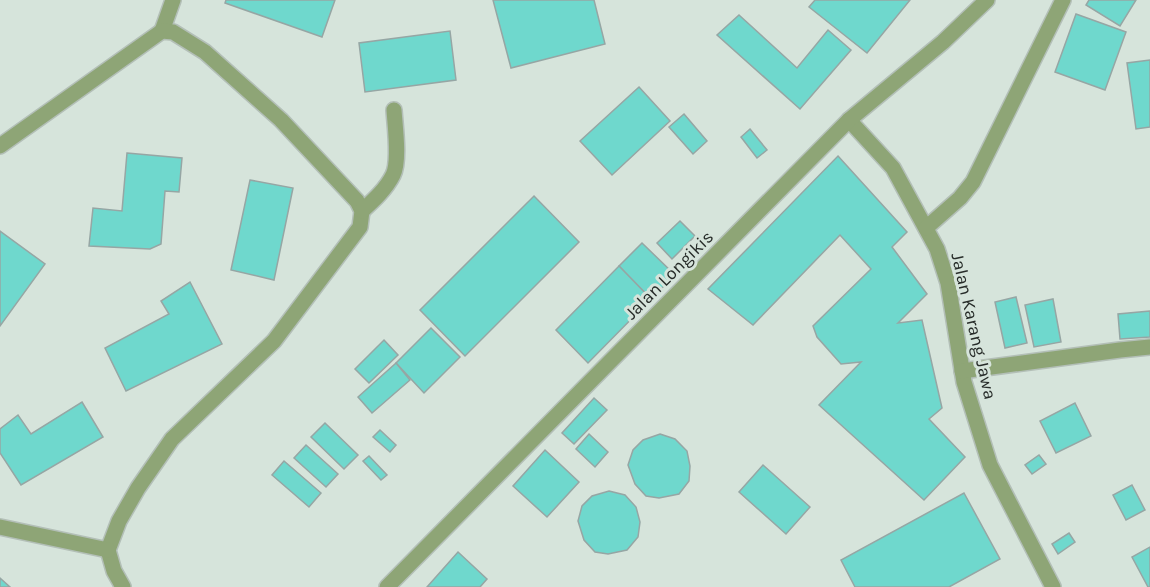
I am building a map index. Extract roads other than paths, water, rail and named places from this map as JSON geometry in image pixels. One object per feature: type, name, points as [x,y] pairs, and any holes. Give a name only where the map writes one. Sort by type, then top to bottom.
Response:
[{"type":"street","points":[[0,146],[162,31],[173,0]]},
{"type":"street","name":"Jalan Longikis","points":[[387,587],[849,120],[943,42],[987,0]]},
{"type":"street","points":[[927,228],[960,198],[973,182],[1063,0]]},
{"type":"street","points":[[162,31],[173,32],[205,52],[281,120],[357,201],[363,211]]},
{"type":"street","points":[[123,587],[114,571],[108,550],[119,521],[138,488],[172,439],[274,341],[360,227],[363,211],[382,191],[394,173],[397,148],[394,110]]},
{"type":"street","name":"Jalan Karang Jawa","points":[[849,120],[893,168],[937,249],[948,283],[962,371],[990,465],[1053,587]]},
{"type":"street","points":[[962,371],[1150,347]]},
{"type":"street","points":[[0,527],[108,550]]}]
